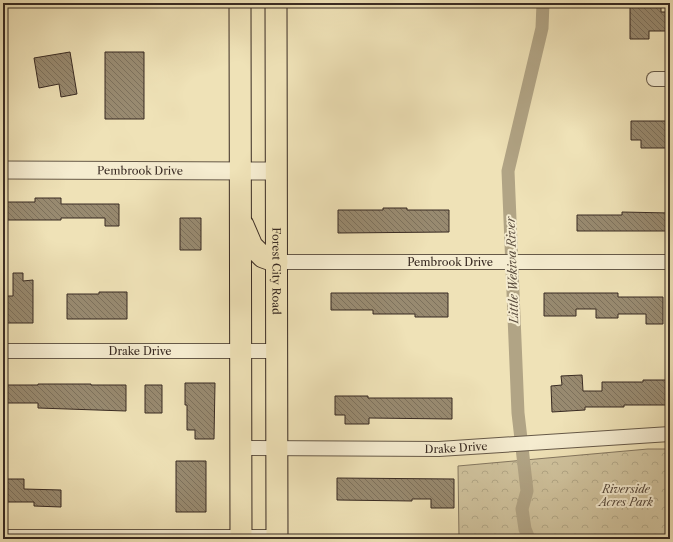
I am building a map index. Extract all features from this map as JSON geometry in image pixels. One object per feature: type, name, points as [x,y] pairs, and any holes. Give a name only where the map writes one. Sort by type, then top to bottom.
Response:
[{"type":"main road","points":[[240,3],[242,538]]},
{"type":"main road","name":"Forest City Road","points":[[276,3],[277,538]]},
{"type":"main road","points":[[241,221],[252,246],[263,257],[277,262]]},
{"type":"street","points":[[654,79],[670,79]]},
{"type":"street","name":"Pembrook Drive","points":[[3,170],[277,171]]},
{"type":"street","name":"Pembrook Drive","points":[[277,262],[670,262]]},
{"type":"street","name":"Drake Drive","points":[[3,351],[277,351]]},
{"type":"street","name":"Drake Drive","points":[[242,448],[438,449],[670,434]]},
{"type":"street","points":[[3,537],[277,538]]},
{"type":"green space","name":"Riverside Acres Park","points":[[648,449],[670,449],[670,539],[459,539],[458,466]]},
{"type":"building","points":[[630,3],[661,3],[661,12],[669,12],[669,31],[649,31],[649,39],[630,39]]},
{"type":"building","points":[[70,52],[77,94],[61,97],[59,84],[39,88],[34,58]]},
{"type":"building","points":[[105,52],[144,52],[144,119],[105,119]]},
{"type":"building","points":[[631,121],[670,121],[670,148],[641,148],[641,140],[631,140]]},
{"type":"building","points":[[35,198],[61,198],[61,204],[119,204],[119,226],[105,226],[105,218],[4,220],[4,202],[35,202]]},
{"type":"building","points":[[383,208],[407,208],[407,210],[449,210],[449,232],[338,233],[338,210],[383,210]]},
{"type":"building","points":[[622,212],[670,213],[670,231],[577,231],[577,215],[622,215]]},
{"type":"building","points":[[180,218],[201,218],[201,250],[180,250]]},
{"type":"building","points":[[13,273],[23,273],[23,281],[33,280],[33,323],[3,323],[3,296],[13,296]]},
{"type":"building","points":[[99,292],[127,292],[127,319],[67,319],[67,294],[99,294]]},
{"type":"building","points":[[331,293],[448,293],[448,317],[415,317],[415,314],[373,314],[373,310],[331,310]]},
{"type":"building","points":[[544,293],[618,293],[618,297],[663,297],[663,324],[646,324],[646,314],[618,314],[618,318],[596,318],[596,309],[576,309],[576,316],[544,316]]},
{"type":"building","points":[[582,375],[583,391],[602,391],[602,382],[643,382],[643,380],[667,380],[667,405],[585,407],[585,410],[552,412],[551,386],[562,385],[561,376]]},
{"type":"building","points":[[185,383],[215,383],[214,439],[195,439],[195,430],[187,430]]},
{"type":"building","points":[[3,385],[126,385],[126,411],[38,408],[38,403],[3,403]]},
{"type":"building","points":[[145,385],[162,385],[162,413],[145,413]]},
{"type":"building","points":[[335,396],[368,396],[368,398],[452,398],[452,419],[369,418],[369,424],[345,424],[345,415],[335,415]]},
{"type":"building","points":[[176,461],[206,461],[206,512],[176,512]]},
{"type":"building","points":[[337,478],[454,479],[454,508],[431,508],[431,499],[412,499],[412,501],[337,500]]},
{"type":"building","points":[[3,479],[24,479],[24,489],[61,490],[61,507],[34,506],[34,502],[3,502]]},
{"type":"waterway","name":"Little Wekiva River","points":[[529,539],[525,529],[522,509],[527,491],[518,413],[508,171],[542,28],[543,3]]}]
